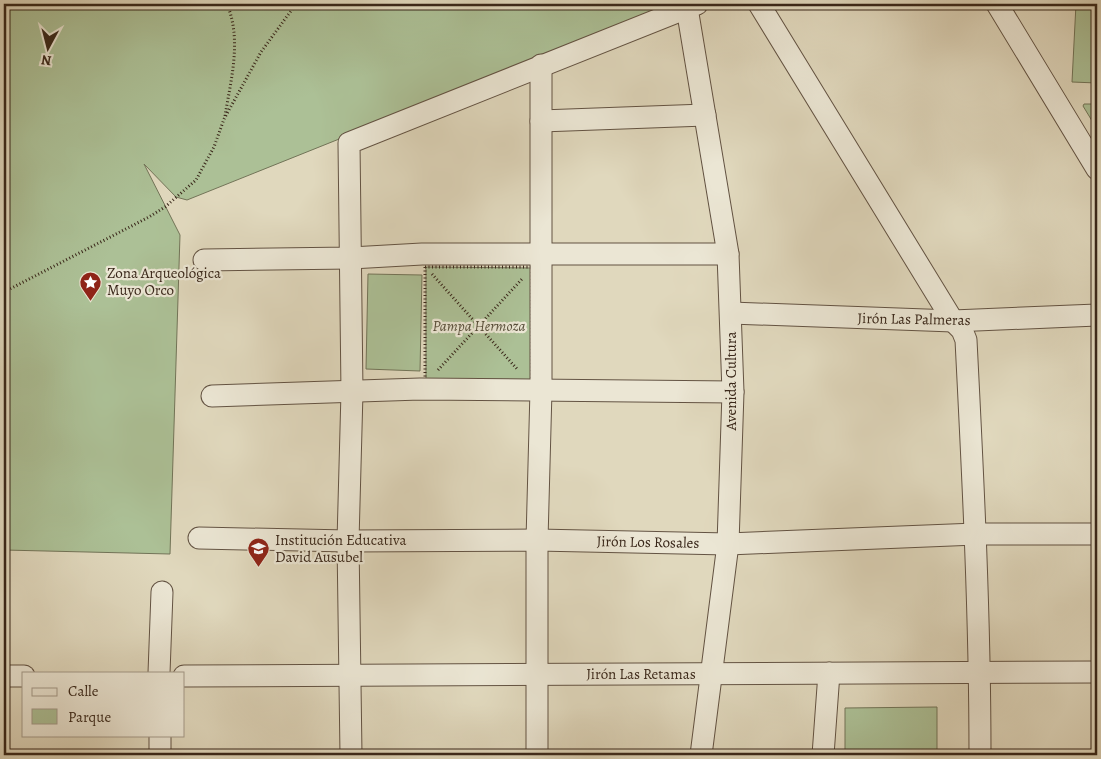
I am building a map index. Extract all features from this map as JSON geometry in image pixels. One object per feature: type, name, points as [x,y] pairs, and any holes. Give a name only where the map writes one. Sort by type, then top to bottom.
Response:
[{"type":"street","points":[[759,4],[953,322],[962,330],[966,340],[976,534],[980,672],[980,755]]},
{"type":"street","points":[[997,4],[1097,169]]},
{"type":"street","points":[[350,755],[348,541],[352,392],[349,143],[692,6]]},
{"type":"street","name":"Avenida Cultura","points":[[692,6],[705,115],[728,254],[733,392],[728,544],[701,755]]},
{"type":"street","points":[[537,755],[536,387],[541,65]]},
{"type":"street","points":[[541,121],[705,115]]},
{"type":"street","points":[[204,260],[351,258],[537,261],[728,254]]},
{"type":"street","name":"Jirón Las Palmeras","points":[[730,313],[953,322],[1097,315]]},
{"type":"street","points":[[212,396],[352,392],[422,387],[536,387],[733,392]]},
{"type":"street","name":"Jirón Los Rosales","points":[[198,538],[348,541],[537,540],[728,544],[976,534],[1097,534]]},
{"type":"street","points":[[159,672],[162,592]]},
{"type":"street","name":"Jirón Las Retamas","points":[[185,676],[1097,672]]},
{"type":"street","points":[[823,755],[829,673]]},
{"type":"street","points":[[4,676],[22,676]]},
{"type":"street","points":[[160,736],[160,755]]},
{"type":"path","points":[[4,292],[112,237],[165,207],[196,180],[214,147],[224,118],[236,49],[232,16],[227,4]]},
{"type":"path","points":[[224,118],[261,52],[296,4]]},
{"type":"path","points":[[424,260],[537,261]]},
{"type":"path","points":[[424,260],[477,325],[536,387]]},
{"type":"path","points":[[422,387],[424,260]]},
{"type":"path","points":[[422,387],[537,261]]},
{"type":"path","points":[[536,387],[537,261]]},
{"type":"path","points":[[422,387],[536,387]]},
{"type":"green space","points":[[4,4],[676,4],[187,200],[176,197],[144,164],[180,235],[170,554],[4,550]]},
{"type":"green space","points":[[1076,4],[1097,4],[1097,83],[1072,82]]},
{"type":"green space","points":[[1084,104],[1097,104],[1097,129],[1083,106]]},
{"type":"green space","name":"Pampa Hermoza","points":[[426,267],[532,268],[531,384],[426,383]]},
{"type":"green space","points":[[368,274],[422,275],[420,371],[366,369]]},
{"type":"green space","points":[[937,707],[937,755],[845,755],[845,708]]},
{"type":"place","name":"Zona Arqueológica Muyo Orco","points":[[91,301]]},
{"type":"place","name":"Institución Educativa David Ausubel","points":[[259,568]]}]
